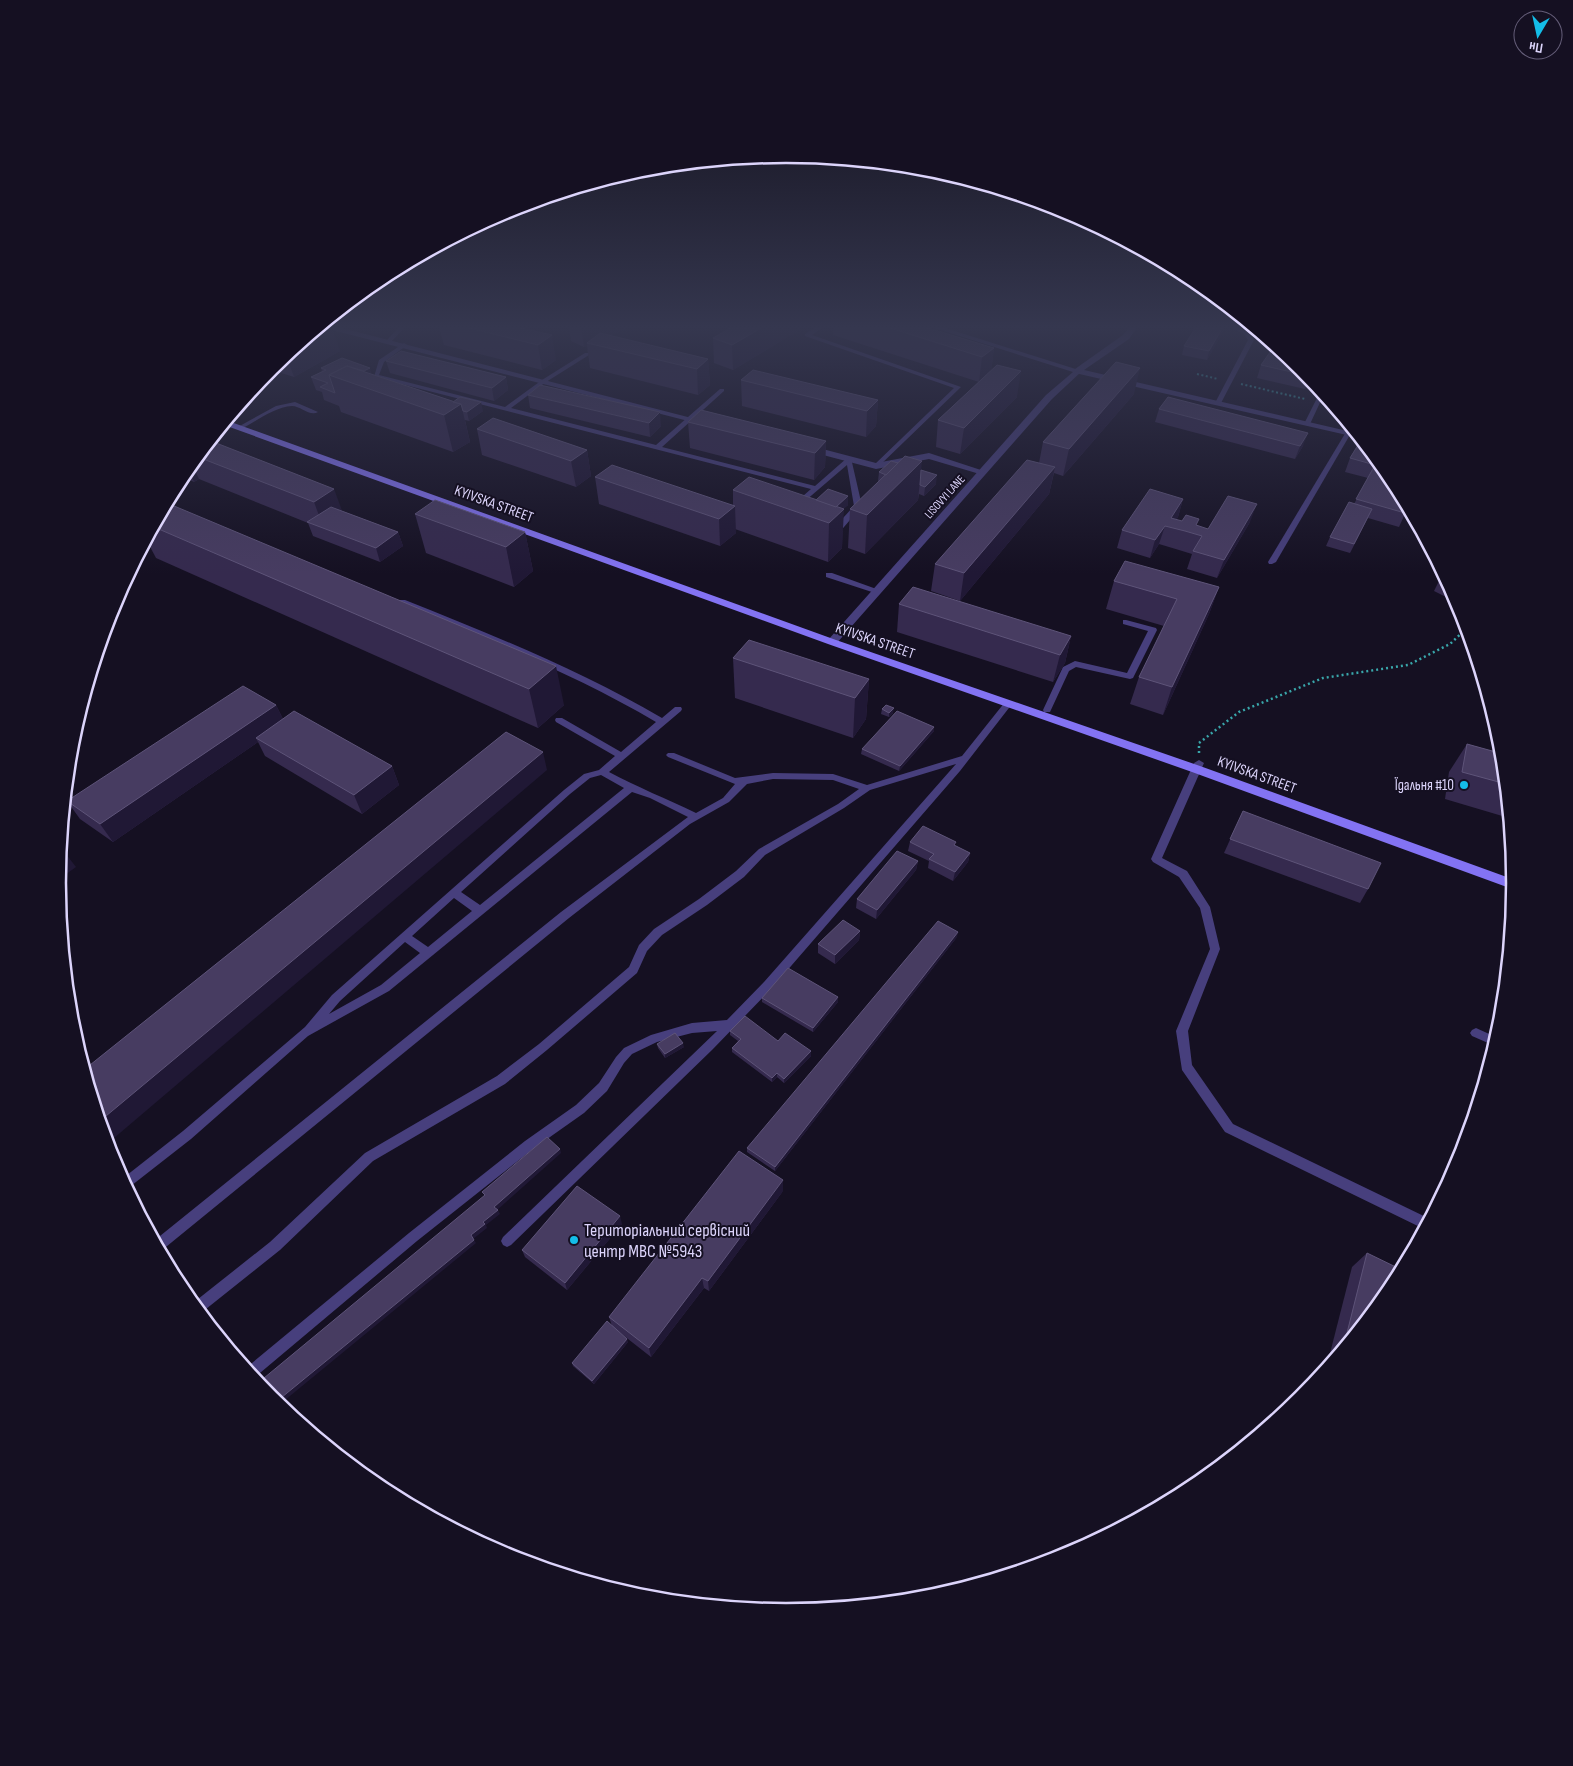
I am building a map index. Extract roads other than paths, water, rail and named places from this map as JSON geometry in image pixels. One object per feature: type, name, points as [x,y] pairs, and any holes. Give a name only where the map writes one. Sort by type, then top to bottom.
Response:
[{"type":"main road","name":"KYIVSKA STREET","points":[[234,421],[242,426]]},
{"type":"main road","name":"KYIVSKA STREET","points":[[232,424],[242,426],[1008,704],[1197,766],[1507,873]]},
{"type":"main road","name":"KYIVSKA STREET","points":[[835,640],[1046,710],[1507,882]]},
{"type":"street","points":[[656,409],[718,426]]},
{"type":"street","name":"LISOVYI LANE","points":[[835,640],[1038,409]]},
{"type":"street","points":[[1245,409],[1348,433]]},
{"type":"street","points":[[802,447],[876,466],[929,456],[983,472]]},
{"type":"lane","points":[[242,426],[273,409]]},
{"type":"lane","points":[[309,409],[315,412]]},
{"type":"lane","points":[[508,409],[816,488]]},
{"type":"lane","points":[[657,448],[700,409]]},
{"type":"lane","points":[[876,466],[934,409]]},
{"type":"lane","points":[[1307,424],[1314,409]]},
{"type":"lane","points":[[1272,562],[1348,433]]},
{"type":"lane","points":[[792,511],[849,459]]},
{"type":"lane","points":[[823,532],[832,535],[858,506],[849,459]]},
{"type":"lane","points":[[829,575],[878,591]]},
{"type":"lane","points":[[392,597],[542,659],[635,706],[662,722]]},
{"type":"lane","points":[[1066,660],[1075,664],[1130,676],[1153,630],[1126,622]]},
{"type":"lane","points":[[1046,710],[1066,669],[1075,664]]},
{"type":"lane","points":[[507,1242],[729,1025],[813,936],[966,758],[1008,704]]},
{"type":"lane","points":[[131,1180],[187,1135],[304,1033],[336,998],[567,792],[587,776],[602,772],[678,708]]},
{"type":"lane","points":[[559,720],[621,756]]},
{"type":"lane","points":[[671,755],[734,781],[772,776],[833,777],[867,788]]},
{"type":"lane","points":[[203,1304],[275,1246],[369,1157],[501,1080],[544,1046],[633,970],[643,948],[658,932],[718,891],[740,874],[762,852],[841,806],[867,788],[966,758]]},
{"type":"lane","points":[[1197,766],[1156,859],[1183,874],[1205,907],[1215,949],[1182,1031],[1186,1066],[1229,1128],[1422,1221]]},
{"type":"lane","points":[[602,772],[631,788],[653,796],[696,817]]},
{"type":"lane","points":[[163,1242],[565,915],[696,817],[726,800],[744,781]]},
{"type":"lane","points":[[304,1033],[385,988],[631,788]]},
{"type":"lane","points":[[453,892],[480,910]]},
{"type":"lane","points":[[404,936],[428,953]]},
{"type":"lane","points":[[255,1369],[413,1237],[529,1145],[580,1109],[603,1088],[620,1060],[628,1051],[655,1038],[692,1028],[729,1025]]},
{"type":"lane","points":[[1476,1034],[1489,1039]]},
{"type":"place","name":"Їдальня #10","points":[[1464,785]]},
{"type":"place","name":"Територіальний сервісний центр МВС №5943","points":[[574,1240]]}]
